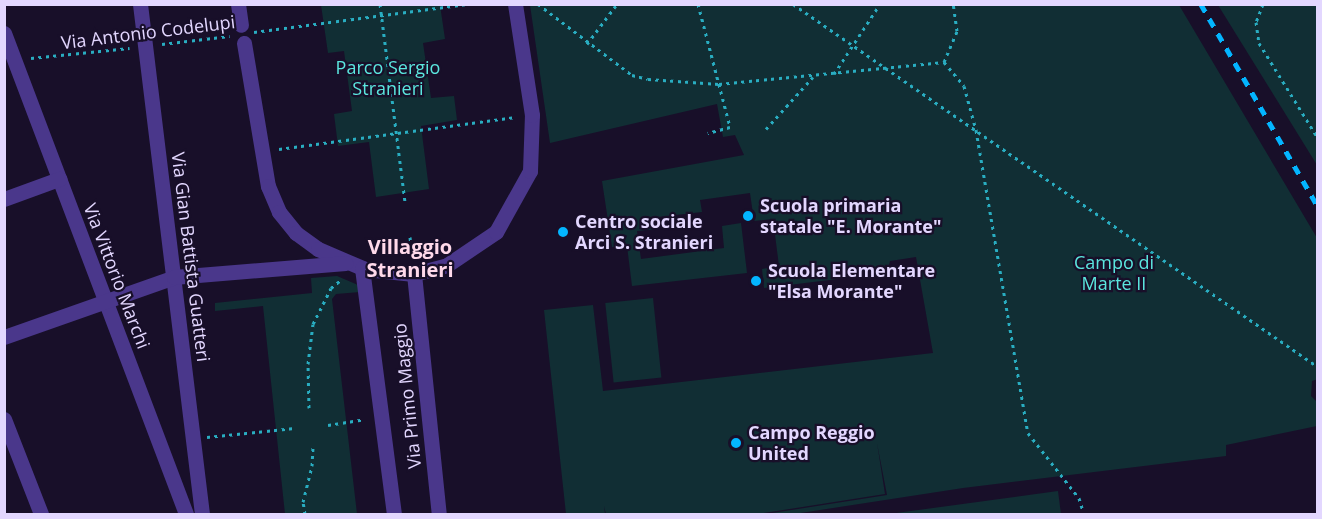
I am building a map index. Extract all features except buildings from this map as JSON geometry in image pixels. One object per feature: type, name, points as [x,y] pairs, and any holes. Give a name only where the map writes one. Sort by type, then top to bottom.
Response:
[{"type":"street","name":"Via Gian Battista Guatteri","points":[[140,4],[202,514]]},
{"type":"street","points":[[238,4],[240,34],[268,186],[285,219],[296,233],[318,249],[355,265]]},
{"type":"street","points":[[4,337],[174,277],[355,265],[414,274],[447,265],[496,232],[530,171],[532,115],[515,4]]},
{"type":"street","name":"Via Vittorio Marchi","points":[[4,33],[8,53],[59,179],[186,514]]},
{"type":"street","points":[[4,199],[59,179]]},
{"type":"street","points":[[355,265],[381,417],[394,514]]},
{"type":"street","name":"Via Primo Maggio","points":[[414,274],[439,514]]},
{"type":"street","points":[[4,419],[40,514]]},
{"type":"path","points":[[380,4],[405,203]]},
{"type":"path","name":"Via Antonio Codelupi","points":[[8,53],[32,59],[146,50],[240,34],[467,4]]},
{"type":"path","points":[[538,4],[632,75],[719,84],[888,70],[944,62]]},
{"type":"path","points":[[588,44],[617,4]]},
{"type":"path","points":[[698,4],[730,127],[708,133]]},
{"type":"path","points":[[793,4],[1317,367]]},
{"type":"path","points":[[834,74],[880,4]]},
{"type":"path","points":[[944,62],[957,31],[953,4]]},
{"type":"path","points":[[1263,4],[1256,22],[1258,43],[1317,138]]},
{"type":"path","points":[[944,62],[964,86],[976,130],[1028,433],[1079,498],[1084,514]]},
{"type":"path","points":[[766,129],[814,76]]},
{"type":"path","points":[[262,152],[532,115]]},
{"type":"path","points":[[410,237],[414,274]]},
{"type":"path","points":[[309,408],[309,353],[320,305],[331,288],[355,265]]},
{"type":"path","points":[[328,425],[381,417]]},
{"type":"path","points":[[193,439],[295,428]]},
{"type":"path","points":[[305,514],[303,502],[312,466],[313,445]]},
{"type":"green space","name":"Parco Sergio Stranieri","points":[[321,5],[440,5],[445,39],[423,43],[431,98],[454,96],[457,120],[421,126],[429,189],[376,197],[369,142],[338,146],[334,114],[352,111],[344,51],[328,53]]},
{"type":"green space","name":"Campo di Marte II","points":[[530,5],[1179,5],[1317,238],[1318,379],[1312,381],[1311,396],[1317,402],[1317,426],[1226,445],[1226,456],[963,488],[794,514],[766,514],[887,495],[877,443],[885,494],[758,514],[606,514],[604,506],[605,514],[566,514],[544,310],[593,305],[603,391],[933,353],[916,257],[890,261],[887,273],[764,288],[762,269],[779,266],[773,219],[754,221],[750,193],[700,200],[702,212],[658,217],[659,229],[637,231],[641,259],[724,248],[722,226],[741,223],[747,273],[632,286],[627,246],[612,247],[602,181],[744,155],[735,135],[723,137],[717,104],[550,143]]},
{"type":"green space","points":[[1218,5],[1317,5],[1317,165]]},
{"type":"green space","points":[[337,276],[358,285],[360,292],[336,294],[332,299],[357,514],[285,514],[263,306],[215,311],[215,303],[312,293],[311,278]]},
{"type":"green space","points":[[653,298],[661,378],[614,383],[605,303]]},
{"type":"green space","points":[[1058,491],[1061,514],[889,514]]},
{"type":"railway","points":[[1201,4],[1318,207]]},
{"type":"place","name":"Scuola primaria statale \"E. Morante\"","points":[[748,216]]},
{"type":"place","name":"Centro sociale Arci S. Stranieri","points":[[563,232]]},
{"type":"place","name":"Scuola Elementare \"Elsa Morante\"","points":[[756,281]]},
{"type":"place","name":"Campo Reggio United","points":[[736,443]]},
{"type":"district","name":"Villaggio Stranieri","points":[[410,258]]}]
